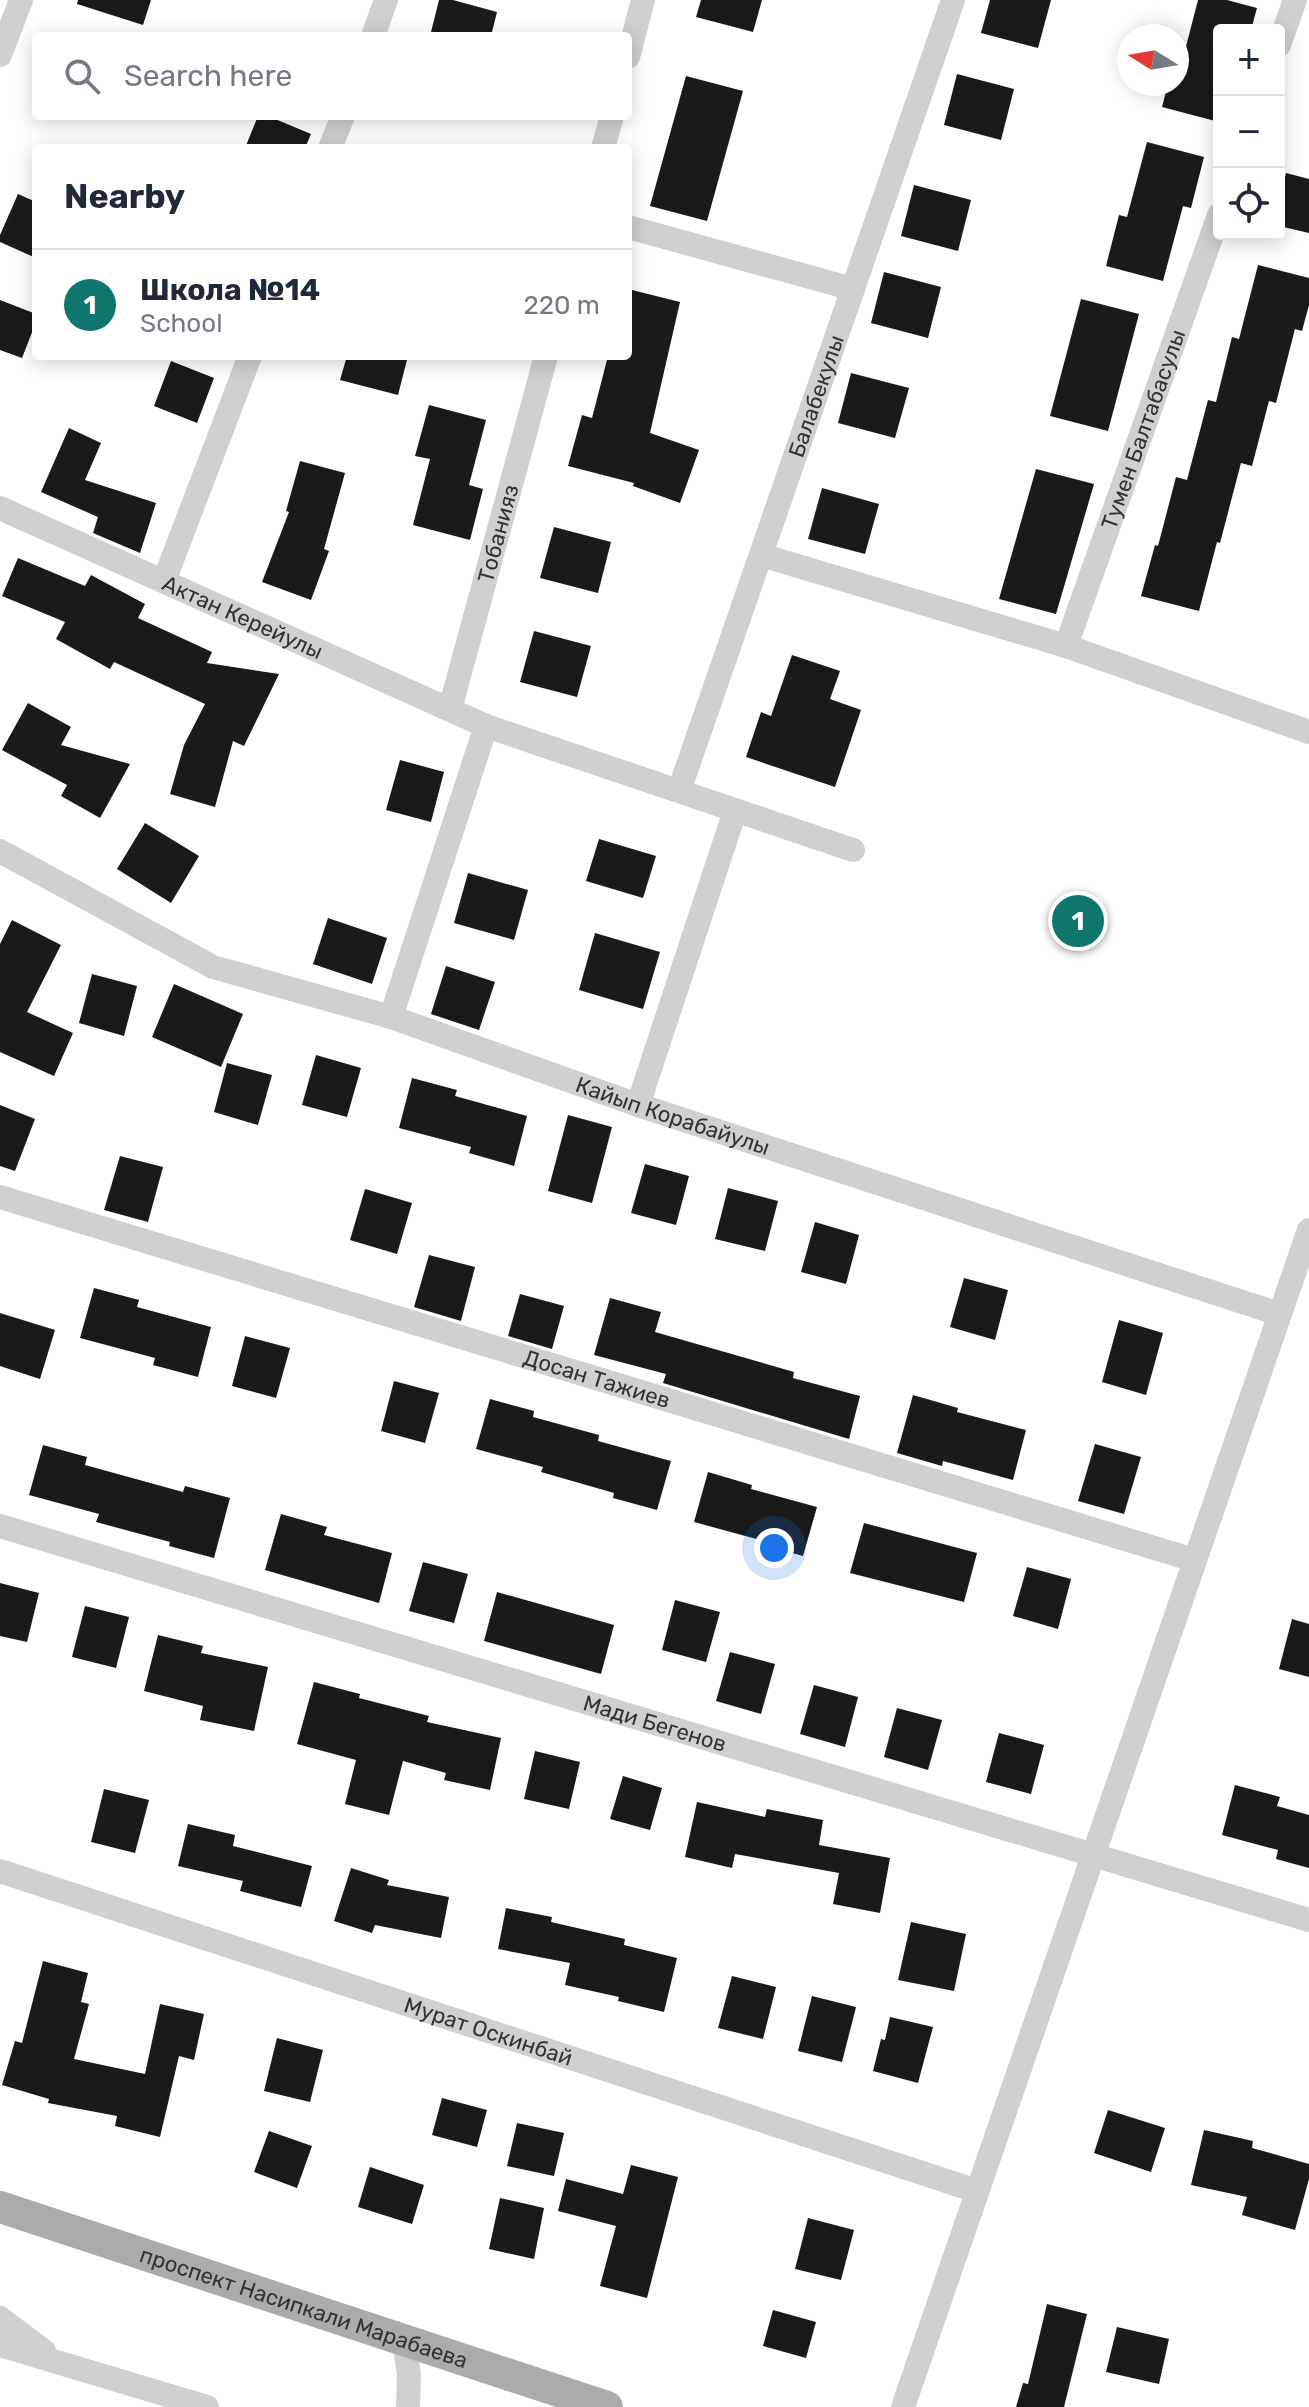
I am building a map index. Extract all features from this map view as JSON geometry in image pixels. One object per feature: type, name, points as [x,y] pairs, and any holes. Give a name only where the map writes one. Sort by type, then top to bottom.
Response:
[{"type":"main road","name":"проспект Насипкали Марабаева","points":[[0,2207],[607,2407]]},
{"type":"street","points":[[0,55],[21,0]]},
{"type":"street","points":[[374,32],[386,0]]},
{"type":"street","points":[[632,42],[643,0]]},
{"type":"street","name":"Балабекулы","points":[[679,791],[953,0]]},
{"type":"street","points":[[1285,28],[1295,0]]},
{"type":"street","points":[[332,144],[341,120]]},
{"type":"street","points":[[604,144],[611,120]]},
{"type":"street","points":[[632,228],[853,289]]},
{"type":"street","name":"Тумен Балтабасулы","points":[[1066,646],[1213,232]]},
{"type":"street","points":[[164,581],[248,360]]},
{"type":"street","name":"Тобанияз","points":[[450,709],[545,360]]},
{"type":"street","name":"Актан Керейулы","points":[[0,508],[486,726],[853,850]]},
{"type":"street","points":[[761,555],[1066,646],[1309,732]]},
{"type":"street","points":[[391,1017],[486,726]]},
{"type":"street","points":[[638,1105],[735,811]]},
{"type":"street","name":"Кайып Корабайулы","points":[[0,851],[213,967],[391,1017],[638,1105],[1279,1314]]},
{"type":"street","name":"Досан Тажиев","points":[[0,1197],[1194,1560]]},
{"type":"street","points":[[903,2407],[1309,1230]]},
{"type":"street","name":"Мади Бегенов","points":[[0,1526],[1309,1920]]},
{"type":"street","name":"Мурат Оскинбай","points":[[0,1871],[977,2191]]},
{"type":"street","points":[[0,2318],[59,2361]]},
{"type":"street","points":[[404,2340],[409,2375],[408,2407]]},
{"type":"street","points":[[0,2345],[207,2407]]},
{"type":"building","points":[[78,0],[151,0],[143,25],[77,4]]},
{"type":"building","points":[[439,0],[453,0],[497,12],[492,32],[431,32]]},
{"type":"building","points":[[701,0],[762,0],[753,32],[696,17]]},
{"type":"building","points":[[990,0],[1051,0],[1038,48],[981,33]]},
{"type":"building","points":[[1198,0],[1227,0],[1257,8],[1253,24],[1213,24],[1213,120],[1162,107],[1165,96],[1189,96],[1189,35]]},
{"type":"building","points":[[957,74],[1014,89],[1001,140],[944,125]]},
{"type":"building","points":[[686,76],[743,91],[707,221],[650,206]]},
{"type":"building","points":[[256,120],[278,120],[311,134],[307,144],[247,144]]},
{"type":"building","points":[[1147,142],[1204,157],[1191,208],[1183,206],[1163,281],[1106,266],[1119,215],[1127,217]]},
{"type":"building","points":[[1286,173],[1309,179],[1309,233],[1285,227]]},
{"type":"building","points":[[914,185],[971,200],[958,251],[901,236]]},
{"type":"building","points":[[18,194],[32,200],[32,256],[0,242],[0,235]]},
{"type":"building","points":[[1258,265],[1309,278],[1309,305],[1302,331],[1295,329],[1276,403],[1269,401],[1252,466],[1241,463],[1199,611],[1141,596],[1176,477],[1187,480],[1208,400],[1216,402],[1232,337],[1239,339]]},
{"type":"building","points":[[884,272],[941,287],[928,338],[871,323]]},
{"type":"building","points":[[632,290],[680,302],[650,433],[699,450],[680,503],[633,486],[634,483],[568,466],[582,415],[592,418],[607,360],[632,360]]},
{"type":"building","points":[[1081,299],[1139,314],[1108,431],[1050,416]]},
{"type":"building","points":[[0,300],[32,312],[32,332],[22,358],[0,350]]},
{"type":"building","points":[[346,360],[407,360],[398,395],[340,380]]},
{"type":"building","points":[[171,361],[214,378],[197,423],[154,406]]},
{"type":"building","points":[[851,373],[909,388],[895,438],[838,423]]},
{"type":"building","points":[[429,405],[486,420],[469,485],[483,489],[470,540],[413,525],[430,459],[415,456]]},
{"type":"building","points":[[69,428],[101,443],[85,480],[156,503],[140,553],[93,533],[98,517],[41,492]]},
{"type":"building","points":[[300,461],[345,473],[324,549],[329,551],[311,600],[262,582],[289,512],[286,511]]},
{"type":"building","points":[[1036,469],[1094,484],[1056,614],[999,599]]},
{"type":"building","points":[[822,488],[879,504],[865,554],[808,539]]},
{"type":"building","points":[[554,527],[611,542],[598,593],[540,578]]},
{"type":"building","points":[[18,558],[85,586],[91,575],[145,604],[138,618],[212,652],[207,663],[279,674],[244,746],[233,741],[215,807],[170,794],[184,745],[205,704],[114,662],[110,669],[56,639],[65,622],[2,596]]},
{"type":"building","points":[[534,631],[591,646],[577,697],[520,682]]},
{"type":"building","points":[[792,655],[840,671],[830,699],[861,710],[835,787],[746,757],[761,712],[771,716]]},
{"type":"building","points":[[28,703],[71,727],[61,745],[130,764],[100,818],[61,796],[67,785],[2,750]]},
{"type":"building","points":[[400,760],[444,772],[431,822],[386,810]]},
{"type":"building","points":[[145,823],[199,856],[171,903],[117,869]]},
{"type":"building","points":[[599,839],[656,856],[643,898],[586,881]]},
{"type":"building","points":[[468,873],[528,890],[514,940],[454,923]]},
{"type":"building","points":[[328,918],[387,938],[372,984],[313,964]]},
{"type":"building","points":[[12,920],[61,945],[27,1012],[73,1033],[54,1076],[0,1052],[0,944]]},
{"type":"building","points":[[595,933],[660,952],[643,1009],[579,990]]},
{"type":"building","points":[[446,966],[495,982],[479,1030],[431,1014]]},
{"type":"building","points":[[92,974],[137,986],[124,1036],[79,1023]]},
{"type":"building","points":[[174,984],[243,1014],[221,1067],[152,1037]]},
{"type":"building","points":[[316,1055],[361,1068],[347,1117],[302,1105]]},
{"type":"building","points":[[227,1063],[272,1075],[258,1125],[214,1112]]},
{"type":"building","points":[[412,1078],[457,1090],[455,1096],[527,1116],[514,1166],[469,1153],[471,1147],[399,1128]]},
{"type":"building","points":[[0,1105],[35,1119],[15,1171],[0,1166]]},
{"type":"building","points":[[568,1115],[612,1127],[592,1203],[548,1191]]},
{"type":"building","points":[[120,1156],[163,1167],[148,1222],[104,1210]]},
{"type":"building","points":[[645,1164],[689,1176],[676,1225],[631,1213]]},
{"type":"building","points":[[728,1188],[778,1201],[765,1251],[715,1239]]},
{"type":"building","points":[[365,1189],[412,1203],[397,1254],[350,1240]]},
{"type":"building","points":[[815,1222],[859,1235],[846,1284],[801,1272]]},
{"type":"building","points":[[429,1255],[475,1267],[461,1321],[414,1307]]},
{"type":"building","points":[[964,1278],[1008,1290],[995,1340],[950,1327]]},
{"type":"building","points":[[94,1288],[139,1300],[137,1307],[211,1327],[198,1377],[153,1365],[155,1358],[80,1338]]},
{"type":"building","points":[[520,1294],[564,1306],[552,1349],[508,1336]]},
{"type":"building","points":[[610,1298],[661,1312],[655,1332],[794,1372],[793,1378],[860,1396],[849,1439],[663,1383],[666,1374],[594,1355]]},
{"type":"building","points":[[0,1313],[55,1330],[40,1379],[0,1366]]},
{"type":"building","points":[[1119,1320],[1163,1333],[1146,1395],[1102,1382]]},
{"type":"building","points":[[245,1336],[290,1348],[276,1398],[232,1386]]},
{"type":"building","points":[[394,1381],[439,1393],[425,1443],[381,1431]]},
{"type":"building","points":[[913,1395],[958,1408],[957,1412],[1026,1430],[1013,1480],[943,1461],[942,1466],[897,1453]]},
{"type":"building","points":[[490,1399],[534,1411],[533,1417],[599,1435],[598,1441],[671,1461],[657,1510],[613,1498],[614,1493],[541,1472],[543,1467],[476,1449]]},
{"type":"building","points":[[1095,1444],[1141,1457],[1124,1514],[1078,1501]]},
{"type":"building","points":[[43,1445],[87,1457],[85,1465],[183,1492],[185,1486],[230,1498],[214,1558],[169,1546],[170,1542],[96,1522],[99,1514],[29,1495]]},
{"type":"building","points":[[708,1472],[752,1485],[751,1489],[817,1507],[803,1556],[759,1544],[760,1540],[694,1522]]},
{"type":"building","points":[[281,1514],[327,1527],[324,1535],[392,1553],[379,1603],[265,1570]]},
{"type":"building","points":[[864,1523],[977,1553],[964,1602],[850,1573]]},
{"type":"building","points":[[423,1562],[468,1574],[454,1623],[409,1611]]},
{"type":"building","points":[[1027,1567],[1071,1579],[1058,1629],[1013,1616]]},
{"type":"building","points":[[0,1583],[39,1593],[27,1642],[0,1636]]},
{"type":"building","points":[[497,1592],[614,1625],[601,1674],[484,1641]]},
{"type":"building","points":[[675,1600],[720,1612],[706,1662],[662,1650]]},
{"type":"building","points":[[85,1606],[129,1617],[116,1668],[72,1657]]},
{"type":"building","points":[[1292,1619],[1309,1624],[1309,1677],[1279,1669]]},
{"type":"building","points":[[158,1635],[203,1646],[201,1653],[268,1667],[254,1731],[200,1720],[203,1706],[144,1691]]},
{"type":"building","points":[[730,1652],[775,1664],[761,1714],[716,1701]]},
{"type":"building","points":[[314,1682],[360,1694],[359,1698],[429,1716],[427,1722],[501,1738],[490,1790],[444,1780],[446,1773],[403,1761],[389,1815],[345,1804],[356,1760],[297,1744]]},
{"type":"building","points":[[814,1685],[858,1697],[845,1747],[800,1734]]},
{"type":"building","points":[[897,1708],[942,1720],[928,1770],[884,1757]]},
{"type":"building","points":[[999,1733],[1044,1745],[1031,1794],[986,1782]]},
{"type":"building","points":[[535,1751],[580,1762],[569,1809],[524,1799]]},
{"type":"building","points":[[623,1776],[662,1788],[650,1830],[610,1819]]},
{"type":"building","points":[[1235,1785],[1280,1797],[1277,1806],[1309,1815],[1309,1868],[1276,1859],[1278,1850],[1222,1835]]},
{"type":"building","points":[[104,1789],[149,1800],[135,1853],[91,1842]]},
{"type":"building","points":[[697,1802],[765,1817],[767,1809],[823,1820],[819,1845],[890,1858],[880,1913],[833,1904],[839,1873],[735,1854],[732,1868],[685,1857]]},
{"type":"building","points":[[188,1824],[235,1835],[233,1846],[312,1866],[301,1907],[240,1891],[243,1881],[178,1866]]},
{"type":"building","points":[[351,1868],[389,1880],[387,1885],[449,1897],[441,1938],[375,1925],[372,1933],[334,1921]]},
{"type":"building","points":[[506,1908],[552,1917],[551,1922],[625,1939],[624,1945],[677,1958],[664,2012],[618,2001],[619,1997],[565,1985],[570,1963],[498,1949]]},
{"type":"building","points":[[911,1922],[966,1934],[954,1991],[898,1980]]},
{"type":"building","points":[[43,1961],[88,1973],[81,2002],[89,2004],[74,2059],[145,2074],[160,2004],[204,2014],[194,2060],[179,2056],[160,2137],[115,2126],[117,2116],[48,2103],[49,2099],[2,2085],[15,2041],[22,2043]]},
{"type":"building","points":[[732,1976],[776,1987],[763,2039],[718,2028]]},
{"type":"building","points":[[812,1996],[856,2007],[842,2062],[798,2051]]},
{"type":"building","points":[[890,2017],[933,2027],[918,2083],[873,2071]]},
{"type":"building","points":[[277,2038],[323,2050],[310,2102],[264,2091]]},
{"type":"building","points":[[442,2098],[487,2110],[477,2147],[432,2135]]},
{"type":"building","points":[[1108,2110],[1165,2128],[1151,2172],[1094,2153]]},
{"type":"building","points":[[517,2123],[564,2133],[554,2176],[507,2166]]},
{"type":"building","points":[[1204,2130],[1253,2141],[1252,2148],[1309,2164],[1309,2179],[1295,2230],[1242,2215],[1247,2197],[1191,2185]]},
{"type":"building","points":[[269,2131],[312,2146],[297,2188],[254,2172]]},
{"type":"building","points":[[631,2165],[678,2177],[647,2298],[600,2286],[616,2226],[558,2211],[566,2179],[623,2194]]},
{"type":"building","points":[[370,2167],[424,2185],[412,2224],[358,2207]]},
{"type":"building","points":[[500,2198],[544,2208],[534,2259],[489,2249]]},
{"type":"building","points":[[808,2218],[854,2230],[841,2280],[795,2269]]},
{"type":"building","points":[[1047,2304],[1087,2314],[1064,2407],[1016,2407],[1023,2383],[1028,2384]]},
{"type":"building","points":[[773,2310],[816,2322],[806,2358],[763,2346]]},
{"type":"building","points":[[1117,2327],[1169,2339],[1159,2384],[1106,2372]]},
{"type":"place","name":"Школа №14","points":[[1078,921]]}]
